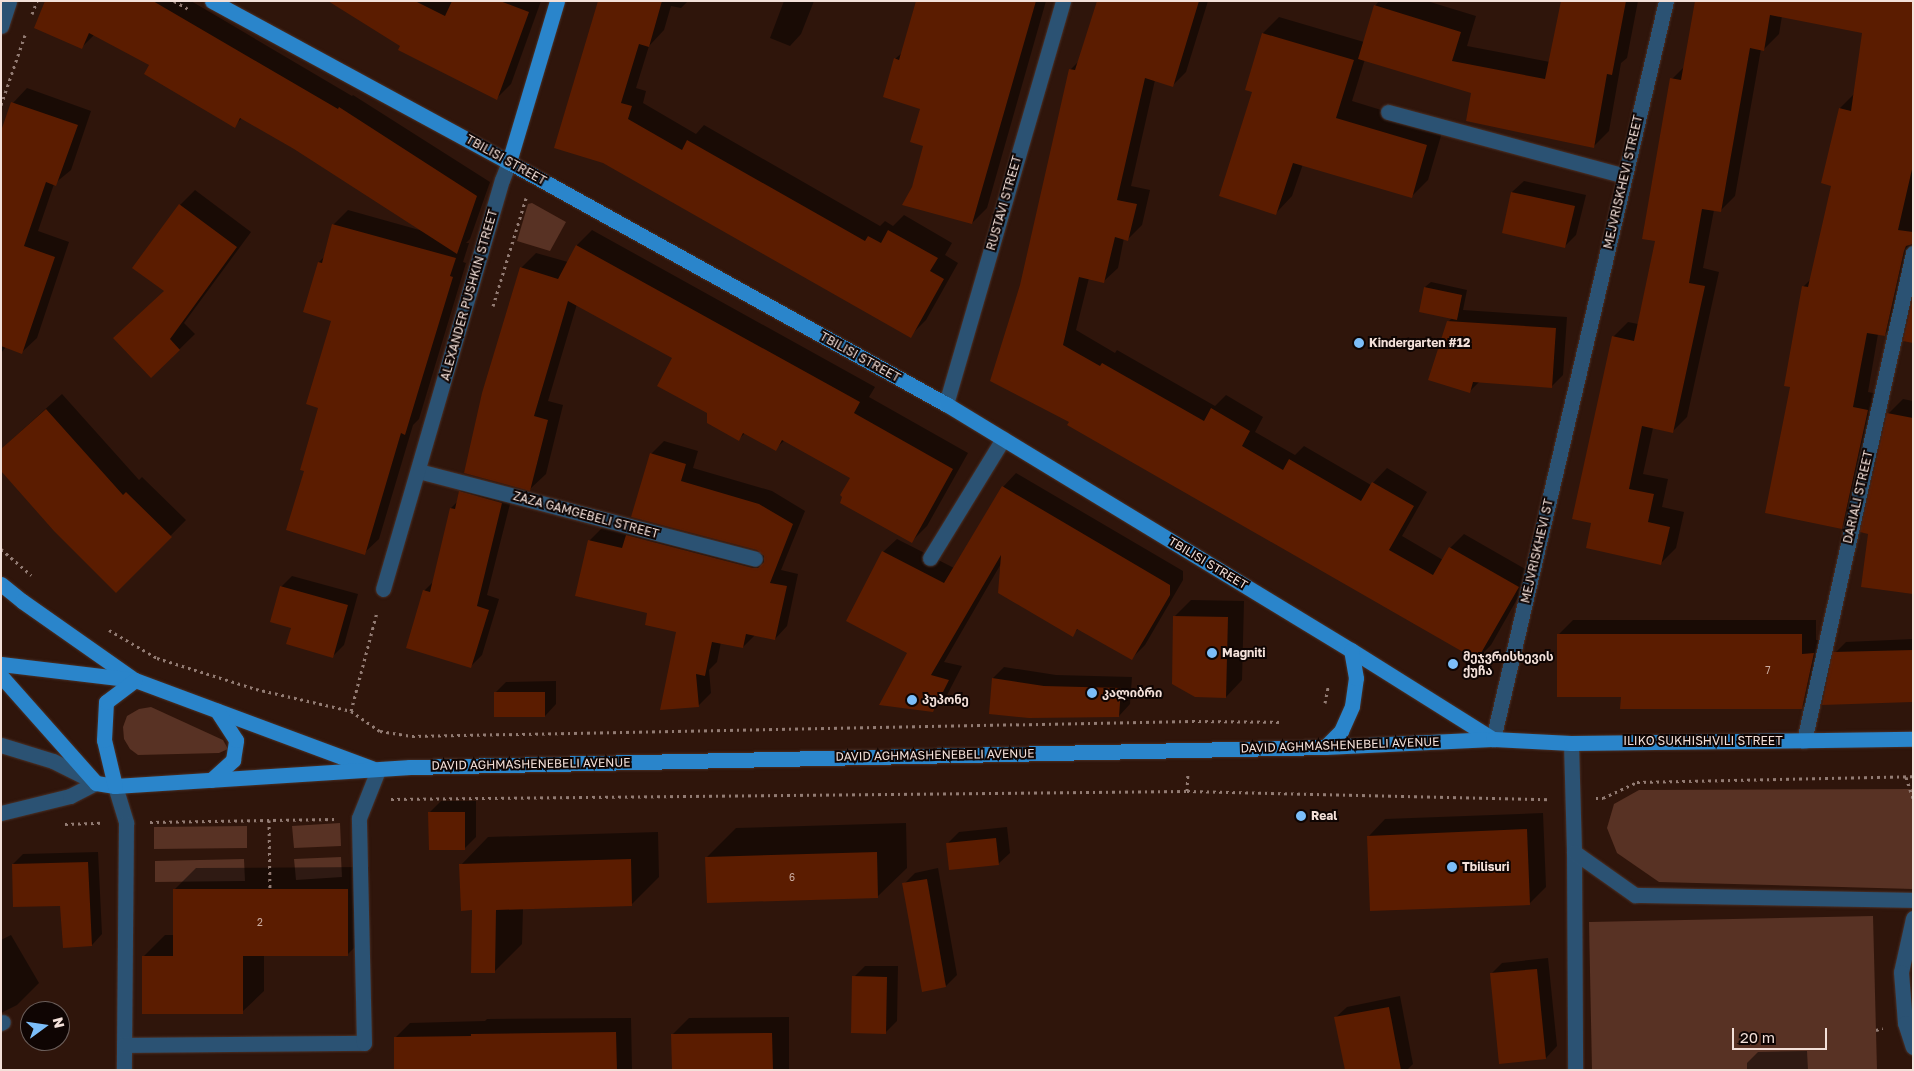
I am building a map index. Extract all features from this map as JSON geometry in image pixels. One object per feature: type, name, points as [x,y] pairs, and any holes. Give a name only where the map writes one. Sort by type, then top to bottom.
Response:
[{"type":"main road","name":"TBILISI STREET","points":[[212,1],[509,162],[946,404],[1351,650],[1493,740]]},
{"type":"main road","name":"ALEXANDER PUSHKIN STREET","points":[[509,162],[557,1]]},
{"type":"main road","name":"DAVID AGHMASHENEBELI AVENUE","points":[[1,584],[22,601],[135,680]]},
{"type":"main road","points":[[1325,746],[1341,730],[1352,706],[1356,678],[1351,650]]},
{"type":"main road","name":"DAVID AGHMASHENEBELI AVENUE","points":[[1,664],[135,680],[378,770]]},
{"type":"main road","points":[[1,676],[96,783]]},
{"type":"main road","points":[[115,786],[104,740],[106,702],[135,680]]},
{"type":"main road","points":[[211,780],[233,760],[236,740],[217,711]]},
{"type":"main road","name":"ILIKO SUKHISHVILI STREET","points":[[1493,740],[1572,743],[1913,739]]},
{"type":"main road","name":"DAVID AGHMASHENEBELI AVENUE","points":[[96,783],[115,786],[378,770],[1493,740]]},
{"type":"street","points":[[1,26],[10,1]]},
{"type":"street","name":"RUSTAVI STREET","points":[[946,404],[1063,1]]},
{"type":"street","name":"MEJVRISKHEVI STREET","points":[[1625,176],[1666,1]]},
{"type":"street","points":[[1388,112],[1625,176]]},
{"type":"street","name":"ALEXANDER PUSHKIN STREET","points":[[383,589],[502,180],[509,162]]},
{"type":"street","name":"MEJVRISKHEVI ST","points":[[1493,740],[1625,176]]},
{"type":"street","name":"DARIALI STREET","points":[[1804,740],[1913,252]]},
{"type":"street","points":[[930,558],[1003,439]]},
{"type":"street","name":"ZAZA GAMGEBELI STREET","points":[[418,471],[755,558]]},
{"type":"street","points":[[1572,743],[1575,1070]]},
{"type":"street","name":"DAVID AGHMASHENEBELI AVENUE","points":[[1,745],[53,760],[96,783]]},
{"type":"street","points":[[124,1045],[364,1043],[360,818],[378,770]]},
{"type":"street","points":[[1,813],[70,796],[96,783]]},
{"type":"street","points":[[115,786],[126,823],[124,1070]]},
{"type":"street","points":[[1574,852],[1635,895],[1913,900]]},
{"type":"street","points":[[1913,918],[1901,972],[1905,1023],[1913,1047]]},
{"type":"path","points":[[30,20],[37,1]]},
{"type":"path","points":[[174,1],[191,10]]},
{"type":"path","points":[[1,105],[27,30]]},
{"type":"path","points":[[502,180],[533,199]]},
{"type":"path","points":[[1,549],[37,579]]},
{"type":"path","points":[[351,711],[383,589]]},
{"type":"path","points":[[106,629],[157,658],[256,689],[351,711],[380,731],[412,736],[1182,721],[1287,722]]},
{"type":"path","points":[[1324,707],[1330,679]]},
{"type":"path","points":[[1906,776],[1913,798]]},
{"type":"path","points":[[57,824],[360,818],[384,799],[409,798],[1186,791],[1573,799],[1603,798],[1637,782],[1913,776]]},
{"type":"path","points":[[269,820],[270,889]]},
{"type":"shaded area","points":[[532,203],[566,222],[550,251],[517,241],[528,204]]},
{"type":"shaded area","points":[[151,707],[223,740],[228,749],[219,753],[138,755],[130,749],[124,739],[123,727],[127,716],[139,709]]},
{"type":"shaded area","points":[[1913,789],[1913,889],[1659,882],[1617,853],[1607,828],[1614,804],[1639,790]]},
{"type":"shaded area","points":[[340,823],[341,846],[294,848],[292,826]]},
{"type":"shaded area","points":[[247,826],[247,848],[154,849],[154,827]]},
{"type":"shaded area","points":[[341,857],[342,877],[296,880],[294,859]]},
{"type":"shaded area","points":[[244,859],[245,881],[155,882],[155,861]]},
{"type":"shaded area","points":[[1873,916],[1877,1070],[1592,1070],[1589,922]]},
{"type":"building","points":[[45,1],[153,1],[338,109],[339,107],[477,196],[457,254],[294,149],[240,118],[235,128],[144,74],[149,65],[89,33],[82,49],[34,28]]},
{"type":"building","points":[[328,1],[415,1],[445,16],[452,1],[500,1],[529,12],[497,100],[398,50],[400,46]]},
{"type":"building","points":[[598,1],[662,1],[649,47],[639,44],[621,103],[632,106],[628,119],[682,150],[687,140],[865,241],[868,236],[881,243],[888,230],[938,258],[930,271],[944,279],[911,338],[603,163],[554,148]]},
{"type":"building","points":[[916,1],[1036,1],[972,224],[902,205],[912,187],[923,146],[910,142],[920,109],[883,97],[894,58],[899,60]]},
{"type":"building","points":[[1097,1],[1199,1],[1173,87],[1145,78],[1117,200],[1137,204],[1128,241],[1115,237],[1104,283],[1079,277],[1063,345],[1100,366],[1102,363],[1204,421],[1211,408],[1250,431],[1242,446],[1283,470],[1289,459],[1361,501],[1372,482],[1414,506],[1389,550],[1433,575],[1449,547],[1519,587],[1477,660],[1067,425],[1069,422],[990,381],[1020,285],[1069,69],[1075,70]]},
{"type":"building","points":[[1561,1],[1626,1],[1612,75],[1607,74],[1594,148],[1466,121],[1471,93],[1358,59],[1374,5],[1461,32],[1452,61],[1545,79]]},
{"type":"building","points":[[1695,1],[1913,1],[1913,165],[1898,230],[1913,232],[1913,244],[1906,246],[1904,251],[1885,336],[1867,333],[1853,407],[1868,410],[1842,529],[1765,513],[1790,387],[1784,386],[1802,286],[1808,287],[1831,186],[1821,183],[1839,108],[1851,111],[1862,33],[1770,15],[1764,51],[1750,48],[1721,212],[1702,209],[1689,283],[1705,286],[1673,433],[1642,426],[1629,489],[1654,494],[1648,522],[1670,527],[1661,565],[1586,548],[1591,523],[1572,519],[1612,336],[1634,341],[1655,241],[1642,239],[1670,78],[1681,80]]},
{"type":"building","points":[[1262,33],[1354,60],[1336,118],[1427,145],[1412,198],[1293,163],[1276,215],[1219,196],[1252,92],[1245,90]]},
{"type":"building","points":[[11,102],[78,125],[56,186],[46,182],[24,246],[55,257],[22,354],[1,346],[1,131]]},
{"type":"building","points":[[1511,192],[1575,206],[1565,248],[1502,233]]},
{"type":"building","points":[[179,204],[237,247],[170,339],[180,350],[151,378],[113,338],[164,291],[132,268]]},
{"type":"building","points":[[332,224],[456,258],[450,276],[453,277],[405,435],[401,433],[365,555],[286,530],[304,471],[300,470],[318,408],[306,404],[331,321],[303,312],[318,262],[322,263]]},
{"type":"building","points":[[576,245],[860,402],[854,413],[953,469],[912,543],[840,503],[842,497],[840,495],[850,478],[782,440],[776,451],[743,433],[739,441],[707,423],[707,413],[657,386],[672,358],[568,301],[534,416],[548,420],[530,491],[464,473],[482,393],[520,267],[558,279]]},
{"type":"building","points":[[1424,287],[1462,295],[1457,320],[1419,312]]},
{"type":"building","points":[[1913,297],[1913,343],[1903,341]]},
{"type":"building","points":[[1447,321],[1556,328],[1552,388],[1473,382],[1470,393],[1428,380]]},
{"type":"building","points":[[46,409],[123,495],[126,492],[172,537],[116,593],[54,531],[1,471],[1,449]]},
{"type":"building","points":[[1887,413],[1913,418],[1913,594],[1861,587],[1868,534],[1860,532]]},
{"type":"building","points":[[650,453],[686,464],[681,481],[759,504],[793,524],[770,583],[787,586],[775,640],[746,634],[743,648],[712,642],[705,676],[696,674],[699,707],[660,710],[676,632],[645,625],[647,613],[575,596],[588,540],[622,548],[626,535],[753,568],[758,568],[764,562],[764,556],[757,550],[631,517]]},
{"type":"building","points":[[1002,486],[1170,585],[1170,595],[1132,660],[1077,629],[1073,637],[998,593],[1001,555],[931,675],[949,680],[933,712],[879,705],[907,653],[846,621],[882,551],[944,583]]},
{"type":"building","points":[[459,491],[502,503],[477,606],[489,610],[471,668],[406,648],[423,590],[430,592],[450,508],[455,509]]},
{"type":"building","points":[[280,586],[348,605],[333,658],[286,644],[291,628],[270,622]]},
{"type":"building","points":[[1173,616],[1228,617],[1226,698],[1195,697],[1172,684]]},
{"type":"building","points":[[1557,634],[1802,634],[1802,654],[1814,653],[1802,709],[1620,709],[1621,697],[1557,697]]},
{"type":"building","points":[[1913,650],[1913,702],[1822,705],[1833,652]]},
{"type":"building","points":[[992,678],[1044,686],[1121,688],[1119,717],[1029,718],[989,714]]},
{"type":"building","points":[[494,692],[545,692],[545,717],[494,717]]},
{"type":"building","points":[[428,812],[465,812],[465,850],[429,850]]},
{"type":"building","points":[[1527,829],[1530,905],[1370,911],[1367,836]]},
{"type":"building","points":[[996,838],[999,865],[949,870],[946,843]]},
{"type":"building","points":[[877,852],[878,898],[707,903],[705,857]]},
{"type":"building","points":[[631,859],[632,906],[496,910],[495,973],[471,973],[472,910],[461,911],[459,864]]},
{"type":"building","points":[[88,862],[92,946],[63,948],[60,906],[13,907],[12,864]]},
{"type":"building","points":[[927,879],[946,987],[922,992],[902,883]]},
{"type":"building","points":[[173,889],[348,889],[348,956],[243,956],[243,1014],[142,1014],[142,956],[173,956]]},
{"type":"building","points":[[1537,969],[1546,1059],[1499,1064],[1490,973]]},
{"type":"building","points":[[852,976],[887,977],[886,1034],[851,1033]]},
{"type":"building","points":[[1389,1007],[1401,1070],[1345,1070],[1334,1017]]},
{"type":"building","points":[[616,1032],[617,1070],[394,1070],[394,1037]]},
{"type":"building","points":[[772,1033],[773,1070],[672,1070],[671,1034]]},
{"type":"place","name":"Kindergarten #12","points":[[1359,343]]},
{"type":"place","name":"Magniti","points":[[1212,653]]},
{"type":"place","name":"მეჯვრისხევის ქუჩა","points":[[1453,664]]},
{"type":"place","name":"კალიბრი","points":[[1092,693]]},
{"type":"place","name":"პუპონე","points":[[912,700]]},
{"type":"place","name":"Real","points":[[1301,816]]},
{"type":"place","name":"Tbilisuri","points":[[1452,867]]}]
